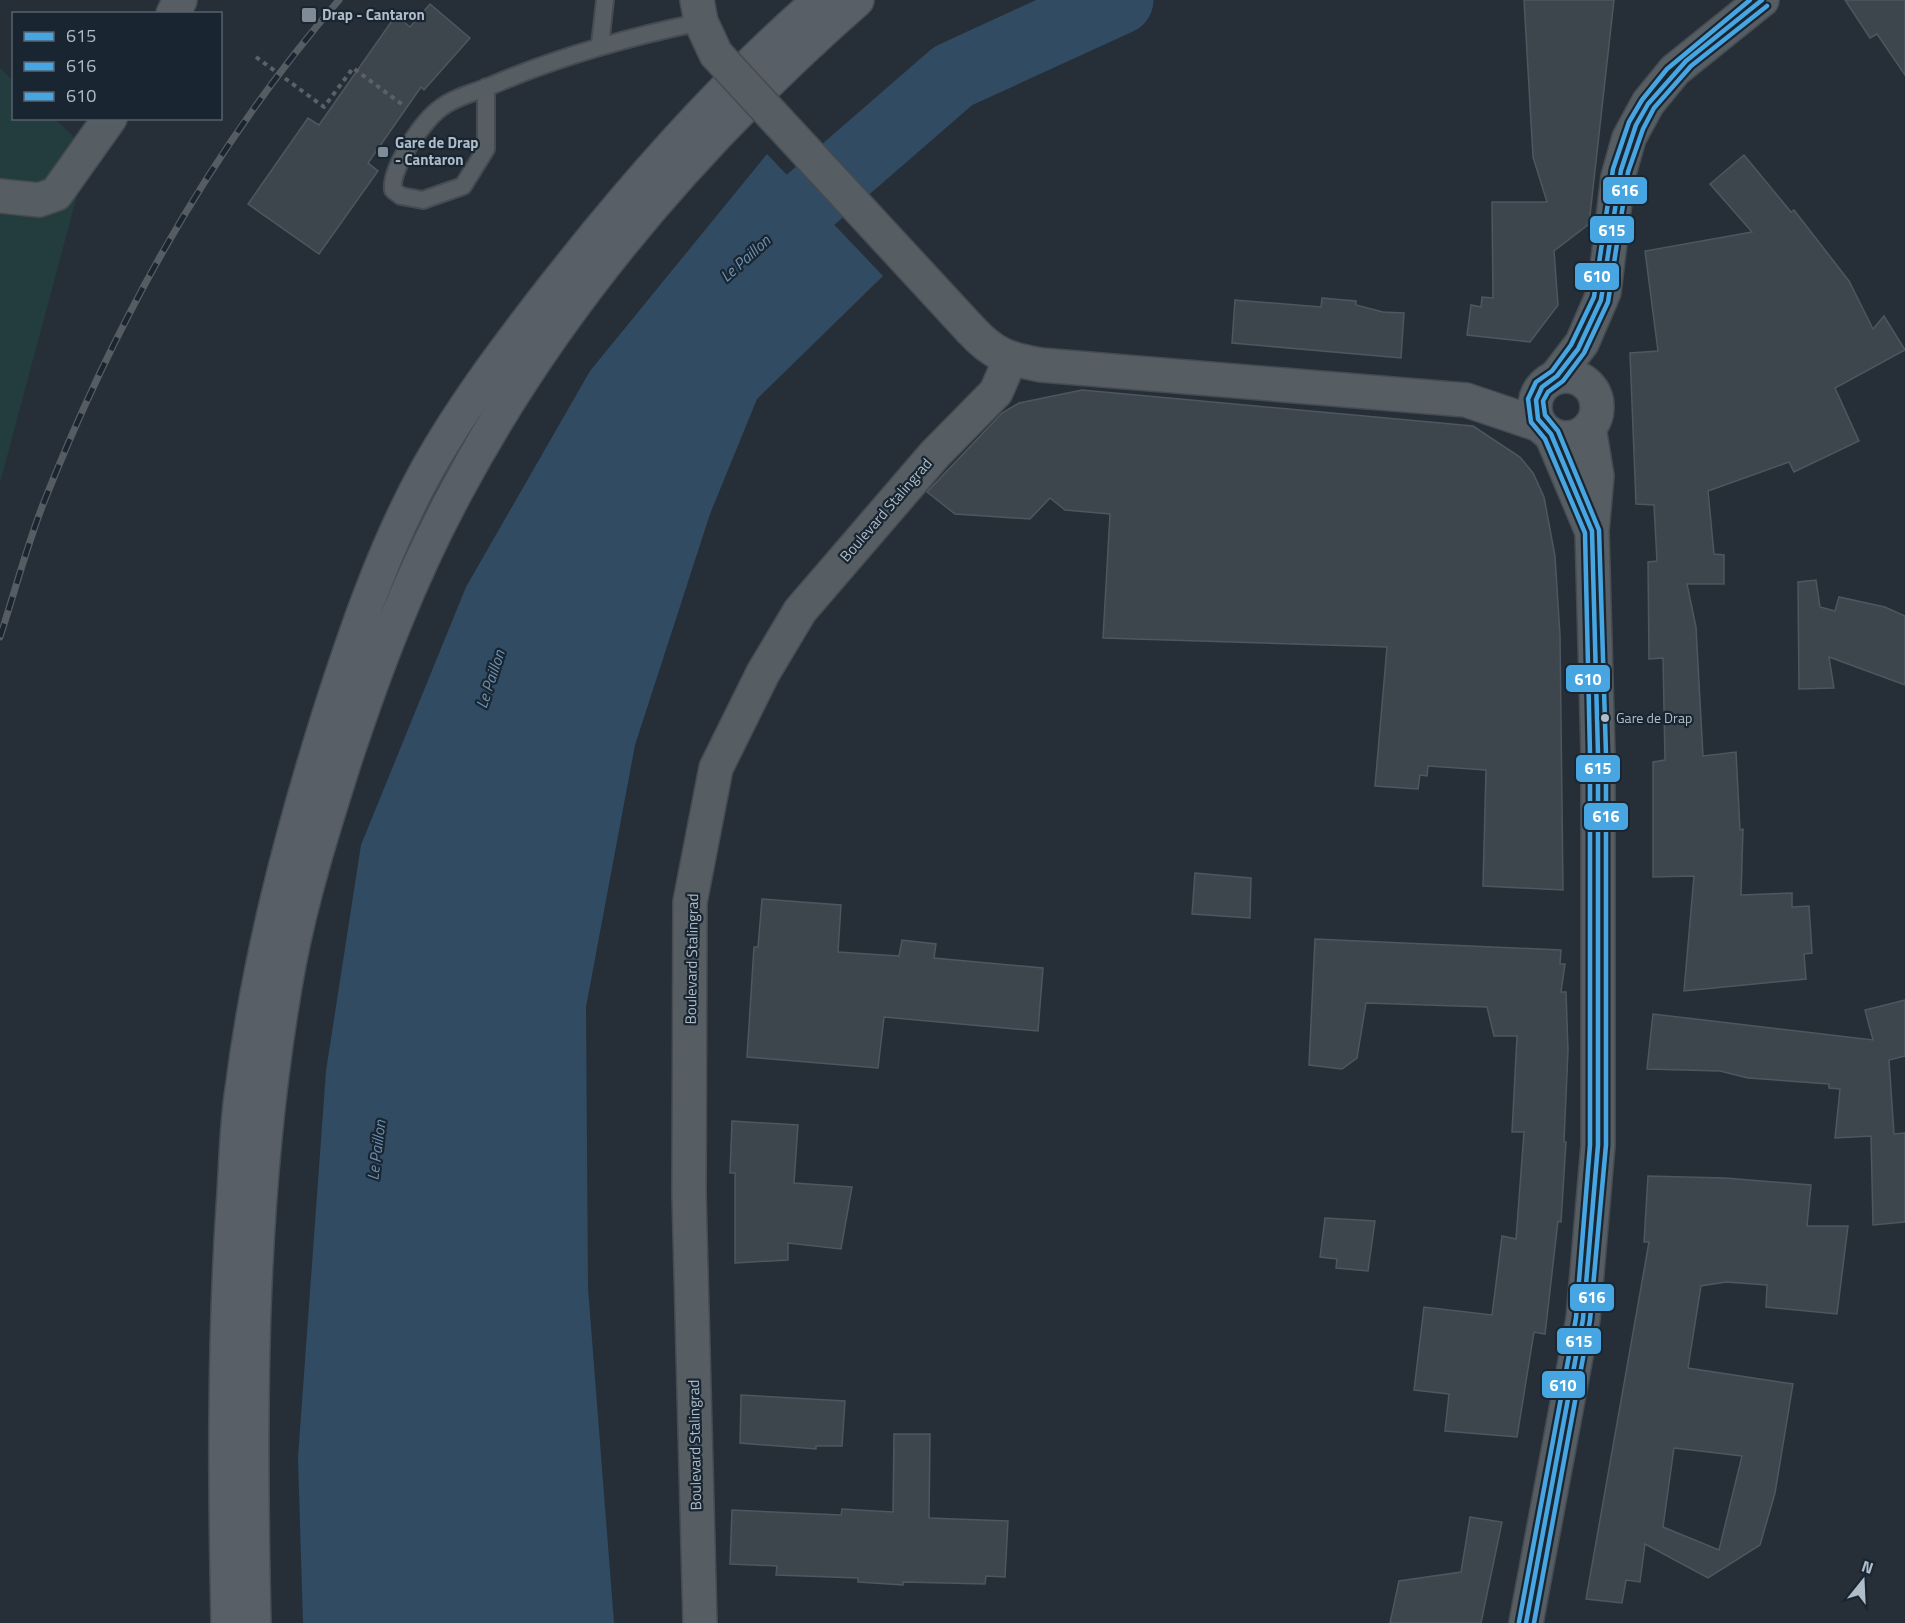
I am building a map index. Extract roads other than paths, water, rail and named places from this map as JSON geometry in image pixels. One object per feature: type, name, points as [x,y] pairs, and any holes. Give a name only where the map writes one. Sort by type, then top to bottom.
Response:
[{"type":"main road","points":[[228,1623],[225,1455],[229,1274],[241,1094],[262,959],[294,827],[351,646],[398,531],[427,469],[473,396],[537,309],[611,216],[694,120],[820,0]]},
{"type":"main road","points":[[254,1623],[250,1463],[254,1280],[269,1104],[290,963],[320,836],[376,668],[420,566],[458,487],[558,324],[630,231],[712,139],[857,0]]},
{"type":"street","points":[[1592,531],[1546,430],[1536,416],[1535,405],[1549,382],[1582,343],[1604,292],[1618,177],[1629,138],[1648,103],[1675,70],[1762,0]]},
{"type":"street","points":[[699,11],[716,54],[988,349],[1010,360],[1041,365],[1466,400],[1571,438],[1589,428],[1597,412],[1590,387],[1574,377],[1466,400]]},
{"type":"street","points":[[0,196],[39,200],[56,195],[109,120]]},
{"type":"street","points":[[1590,387],[1605,340],[1608,310],[1604,292]]},
{"type":"street","name":"Boulevard Stalingrad","points":[[700,1623],[689,1194],[690,902],[716,768],[763,673],[800,611],[935,454],[996,392],[1010,360]]},
{"type":"street","points":[[1526,1623],[1583,1319],[1598,1145],[1598,754],[1592,531],[1597,476],[1589,428]]},
{"type":"lane","points":[[600,45],[605,0]]},
{"type":"lane","points":[[486,87],[486,149],[472,176],[463,186],[433,198],[411,200],[393,190],[392,174],[406,149],[441,107],[486,87],[523,71],[699,11]]},
{"type":"water","points":[[767,154],[883,276],[757,399],[710,514],[635,745],[586,1007],[588,1288],[614,1623],[303,1623],[298,1457],[326,1071],[361,845],[466,587],[590,371]]},
{"type":"waterway","name":"Le Paillon","points":[[739,262],[953,76],[1119,0]]},
{"type":"railway","points":[[0,637],[42,507],[70,439],[134,305],[169,241],[248,116],[339,0]]},
{"type":"place","name":"Drap - Cantaron","points":[[309,15]]},
{"type":"place","name":"Gare de Drap - Cantaron","points":[[383,152]]},
{"type":"place","name":"Gare de Drap","points":[[1605,718]]}]
